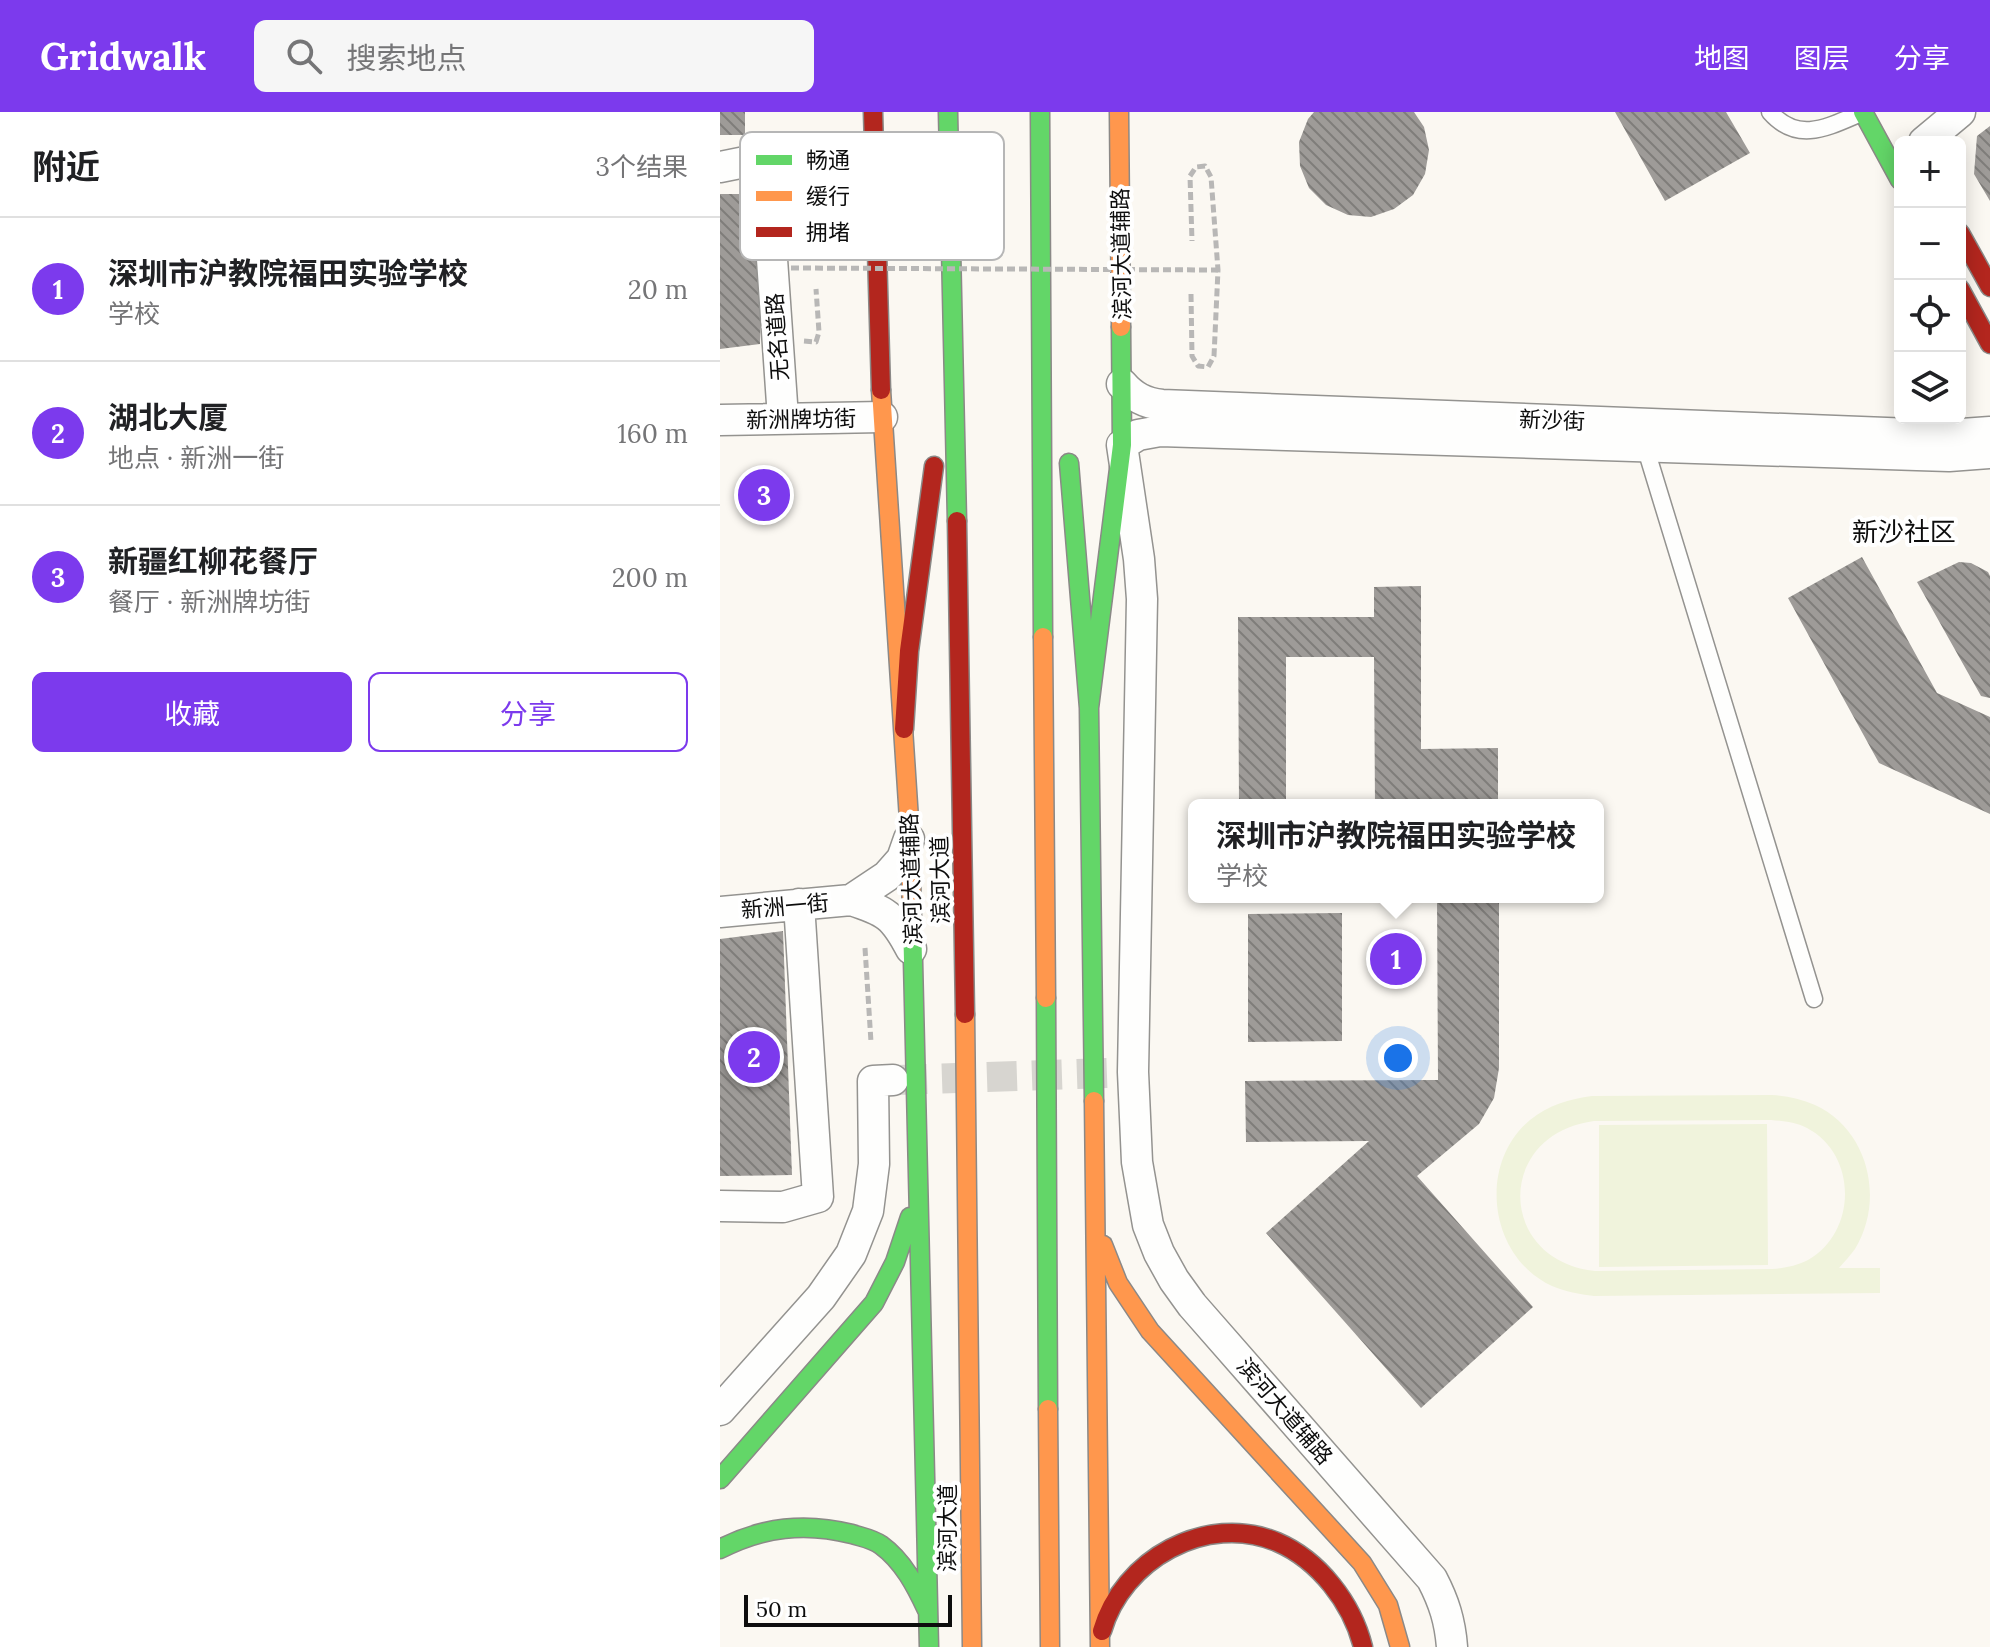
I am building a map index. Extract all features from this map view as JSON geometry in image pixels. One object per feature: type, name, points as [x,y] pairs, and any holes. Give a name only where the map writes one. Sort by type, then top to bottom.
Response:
[{"type":"main road","name":"滨河大道辅路","points":[[873,112],[874,132]]},
{"type":"main road","name":"滨河大道","points":[[948,112],[948,132]]},
{"type":"main road","points":[[1041,112],[1059,331]]},
{"type":"main road","points":[[1041,112],[1050,1647]]},
{"type":"main road","name":"滨河大道辅路","points":[[1100,1646],[1089,708],[1122,445],[1119,112]]},
{"type":"main road","points":[[1863,112],[1894,143]]},
{"type":"main road","points":[[1966,244],[1990,287]]},
{"type":"main road","name":"滨河大道辅路","points":[[877,260],[882,417],[910,835],[929,1647]]},
{"type":"main road","name":"滨河大道","points":[[950,260],[968,1111],[972,1647]]},
{"type":"main road","points":[[904,729],[909,651],[943,391],[950,288]]},
{"type":"main road","points":[[1966,300],[1990,344]]},
{"type":"main road","points":[[1067,441],[1089,708]]},
{"type":"main road","points":[[720,1479],[874,1303],[899,1253],[919,1184]]},
{"type":"main road","points":[[1096,1220],[1118,1283],[1150,1331],[1362,1563],[1388,1605],[1400,1647]]},
{"type":"main road","points":[[720,1549],[755,1532],[801,1525],[840,1530],[879,1543],[910,1574],[929,1617]]},
{"type":"main road","points":[[1100,1646],[1102,1629],[1112,1603],[1145,1564],[1187,1539],[1229,1534],[1276,1542],[1303,1557],[1327,1580],[1347,1606],[1363,1647]]},
{"type":"street","points":[[1929,136],[1960,112]]},
{"type":"street","name":"无名道路","points":[[720,167],[740,163]]},
{"type":"street","name":"无名道路","points":[[772,260],[783,418]]},
{"type":"street","name":"新沙街","points":[[1122,384],[1139,399],[1162,405],[1949,456],[1990,453]]},
{"type":"street","name":"新洲牌坊街","points":[[720,420],[882,417]]},
{"type":"street","name":"新沙街","points":[[1122,445],[1138,435],[1160,431],[1640,435],[1990,432]]},
{"type":"street","name":"滨河大道辅路","points":[[1122,445],[1142,599],[1120,1072],[1148,1225],[1166,1266],[1192,1305],[1432,1579],[1450,1621],[1452,1647]]},
{"type":"street","points":[[851,900],[887,876],[902,859],[910,835]]},
{"type":"street","points":[[851,900],[892,918],[914,955]]},
{"type":"street","name":"新洲一街","points":[[720,912],[851,900]]},
{"type":"street","points":[[720,1206],[783,1207],[818,1197],[799,904]]},
{"type":"street","points":[[720,1410],[821,1297],[851,1254],[868,1211],[874,1164],[873,1081],[893,1080]]},
{"type":"lane","points":[[1770,112],[1780,123],[1794,130],[1809,130],[1827,128],[1863,112]]},
{"type":"lane","points":[[1640,435],[1814,999]]},
{"type":"path","points":[[1191,294],[1192,356],[1198,366],[1208,367],[1214,356],[1218,270],[1211,177],[1205,166],[1196,167],[1190,176],[1192,241]]},
{"type":"path","points":[[791,268],[1218,270]]},
{"type":"path","points":[[816,289],[819,332],[816,342]]},
{"type":"path","points":[[865,948],[871,1042]]},
{"type":"green space","points":[[1772,1095],[1804,1101],[1833,1116],[1848,1131],[1859,1149],[1870,1188],[1864,1230],[1855,1249],[1839,1268],[1880,1268],[1880,1293],[1594,1296],[1557,1288],[1531,1272],[1515,1254],[1503,1232],[1497,1184],[1502,1160],[1513,1139],[1544,1110],[1592,1096]],"holes":[[[1776,1120],[1807,1128],[1824,1140],[1836,1156],[1843,1174],[1843,1213],[1836,1231],[1824,1247],[1804,1262],[1772,1269],[1595,1271],[1562,1262],[1539,1245],[1525,1222],[1520,1197],[1525,1171],[1538,1148],[1562,1131],[1594,1121]]]},
{"type":"green space","points":[[1767,1124],[1768,1265],[1599,1267],[1599,1125]]},
{"type":"building","points":[[720,112],[745,112],[745,132],[720,135]]},
{"type":"building","points":[[1314,112],[1414,112],[1424,127],[1429,150],[1425,174],[1413,195],[1394,209],[1371,217],[1348,215],[1326,205],[1309,188],[1300,166],[1299,142]]},
{"type":"building","points":[[1615,112],[1726,112],[1750,153],[1665,201]]},
{"type":"building","points":[[1990,126],[1990,201],[1974,174],[1977,136]]},
{"type":"building","points":[[720,194],[740,194],[740,260],[762,260],[760,344],[720,349]]},
{"type":"building","points":[[1862,557],[1937,693],[1990,717],[1990,814],[1879,763],[1788,598]]},
{"type":"building","points":[[1959,562],[1971,563],[1990,576],[1990,698],[1981,696],[1917,582]]},
{"type":"building","points":[[1421,586],[1421,749],[1498,748],[1498,799],[1375,799],[1374,657],[1286,657],[1286,799],[1239,799],[1238,617],[1374,617],[1374,587]]},
{"type":"building","points":[[1437,903],[1499,903],[1499,1068],[1494,1098],[1479,1124],[1417,1176],[1533,1307],[1421,1408],[1266,1233],[1369,1141],[1246,1142],[1245,1081],[1438,1080]]},
{"type":"building","points":[[1342,913],[1342,1041],[1248,1042],[1248,914]]},
{"type":"building","points":[[783,931],[792,1175],[720,1176],[720,939]]},
{"type":"tunnel","points":[[897,1080],[1107,1073]]},
{"type":"traffic: fast","points":[[948,112],[948,132]]},
{"type":"traffic: fast","points":[[1040,112],[1043,637]]},
{"type":"traffic: fast","points":[[1863,112],[1894,169]]},
{"type":"traffic: fast","points":[[951,260],[957,521]]},
{"type":"traffic: fast","points":[[1094,1101],[1089,708],[1122,445],[1121,327]]},
{"type":"traffic: fast","points":[[1069,463],[1089,708]]},
{"type":"traffic: fast","points":[[912,918],[929,1647]]},
{"type":"traffic: fast","points":[[1046,998],[1048,1409]]},
{"type":"traffic: fast","points":[[720,1479],[874,1303],[895,1262],[910,1217]]},
{"type":"traffic: fast","points":[[720,1549],[752,1536],[784,1529],[818,1528],[863,1537],[889,1551],[913,1583],[927,1610]]},
{"type":"traffic: slow","points":[[1119,112],[1121,327]]},
{"type":"traffic: slow","points":[[881,390],[910,835],[912,918]]},
{"type":"traffic: slow","points":[[1043,637],[1046,998]]},
{"type":"traffic: slow","points":[[965,1014],[972,1647]]},
{"type":"traffic: slow","points":[[1094,1101],[1100,1647]]},
{"type":"traffic: slow","points":[[1103,1245],[1118,1283],[1150,1331],[1362,1563],[1388,1605],[1400,1647]]},
{"type":"traffic: slow","points":[[1048,1409],[1050,1647]]},
{"type":"traffic: jam","points":[[873,112],[874,132]]},
{"type":"traffic: jam","points":[[1966,244],[1990,287]]},
{"type":"traffic: jam","points":[[877,260],[881,390]]},
{"type":"traffic: jam","points":[[1966,300],[1990,344]]},
{"type":"traffic: jam","points":[[904,729],[909,651],[934,466]]},
{"type":"traffic: jam","points":[[957,521],[965,1014]]},
{"type":"traffic: jam","points":[[1102,1631],[1112,1606],[1128,1583],[1147,1564],[1170,1549],[1196,1538],[1223,1533],[1250,1534],[1292,1550],[1320,1572],[1342,1599],[1363,1647]]},
{"type":"place","name":"新疆红柳花餐厅","points":[[764,495]]},
{"type":"place","name":"深圳市沪教院福田实验学校","points":[[1396,959]]},
{"type":"place","name":"湖北大厦","points":[[754,1057]]},
{"type":"district","name":"新沙社区","points":[[1904,531]]}]
